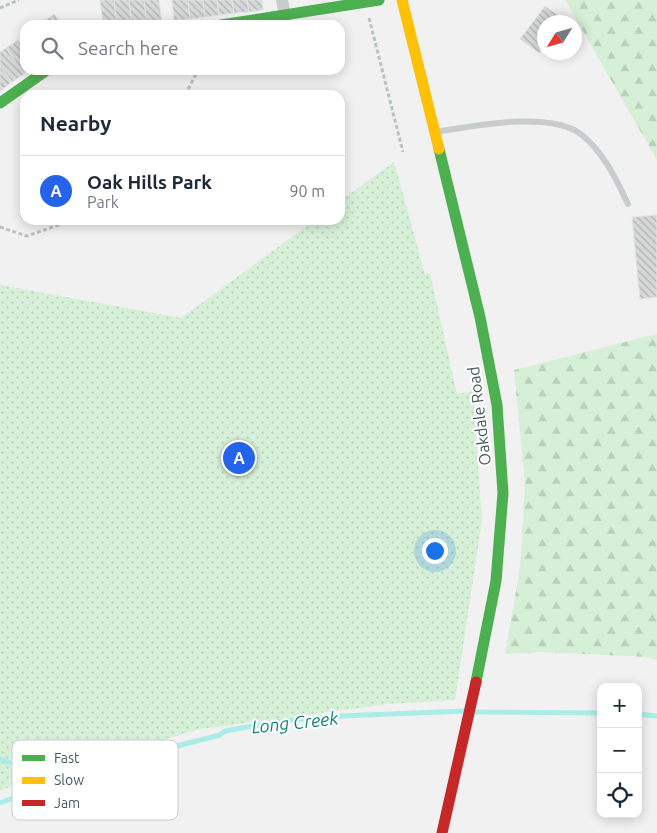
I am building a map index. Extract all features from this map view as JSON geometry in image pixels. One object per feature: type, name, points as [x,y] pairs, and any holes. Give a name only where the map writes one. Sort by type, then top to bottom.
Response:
[{"type":"main road","name":"Oakdale Road","points":[[402,0],[480,317],[497,405],[503,493],[496,581],[483,652],[442,833]]},
{"type":"main road","points":[[257,20],[373,1]]},
{"type":"main road","points":[[0,103],[40,75]]},
{"type":"street","points":[[282,0],[286,16]]},
{"type":"lane","points":[[434,132],[505,121],[559,125],[581,134],[606,160],[628,204]]},
{"type":"path","points":[[0,8],[19,0]]},
{"type":"path","points":[[373,1],[391,114],[402,152]]},
{"type":"path","points":[[188,90],[195,75]]},
{"type":"path","points":[[0,227],[27,236],[59,225]]},
{"type":"green space","points":[[565,0],[657,0],[657,160],[582,30],[582,15],[574,15]]},
{"type":"green space","points":[[394,162],[425,274],[430,273],[457,394],[473,391],[482,520],[455,700],[388,704],[200,729],[162,740],[12,740],[12,786],[0,791],[0,285],[181,318],[308,225],[345,225],[345,197]]},
{"type":"green space","points":[[657,334],[657,660],[647,657],[541,652],[505,654],[520,568],[525,484],[514,370]]},
{"type":"building","points":[[100,0],[114,0],[116,20],[102,20]]},
{"type":"building","points":[[114,0],[129,0],[131,20],[116,20]]},
{"type":"building","points":[[129,0],[144,0],[146,20],[131,20]]},
{"type":"building","points":[[144,0],[159,0],[162,20],[146,20]]},
{"type":"building","points":[[172,0],[188,0],[190,19],[174,20]]},
{"type":"building","points":[[188,0],[203,0],[205,17],[190,19]]},
{"type":"building","points":[[203,0],[217,0],[219,15],[205,17]]},
{"type":"building","points":[[217,0],[232,0],[234,13],[219,15]]},
{"type":"building","points":[[232,0],[247,0],[249,12],[234,13]]},
{"type":"building","points":[[247,0],[262,0],[263,10],[249,12]]},
{"type":"building","points":[[545,6],[557,15],[538,15]]},
{"type":"building","points":[[54,14],[58,20],[46,20]]},
{"type":"building","points":[[537,17],[537,52],[520,39]]},
{"type":"building","points":[[18,40],[20,43],[20,68],[6,48]]},
{"type":"building","points":[[6,48],[20,68],[20,75],[22,75],[12,82],[0,66],[0,52]]},
{"type":"building","points":[[0,66],[12,82],[0,91]]},
{"type":"building","points":[[657,215],[657,297],[640,299],[632,217]]},
{"type":"waterway","name":"Long Creek","points":[[178,746],[220,735],[225,731],[282,721],[340,716],[465,711]]},
{"type":"waterway","name":"Long Creek","points":[[474,712],[597,713]]},
{"type":"waterway","name":"Long Creek","points":[[642,714],[657,716]]},
{"type":"waterway","points":[[0,759],[12,764]]},
{"type":"waterway","name":"Long Creek","points":[[0,803],[12,798]]},
{"type":"traffic: fast","points":[[253,20],[379,0]]},
{"type":"traffic: fast","points":[[0,103],[40,75]]},
{"type":"traffic: fast","points":[[439,149],[480,317],[497,405],[503,493],[496,581],[476,682]]},
{"type":"traffic: slow","points":[[402,0],[439,149]]},
{"type":"traffic: jam","points":[[442,833],[476,682]]},
{"type":"place","name":"Oak Hills Park","points":[[239,458]]}]
